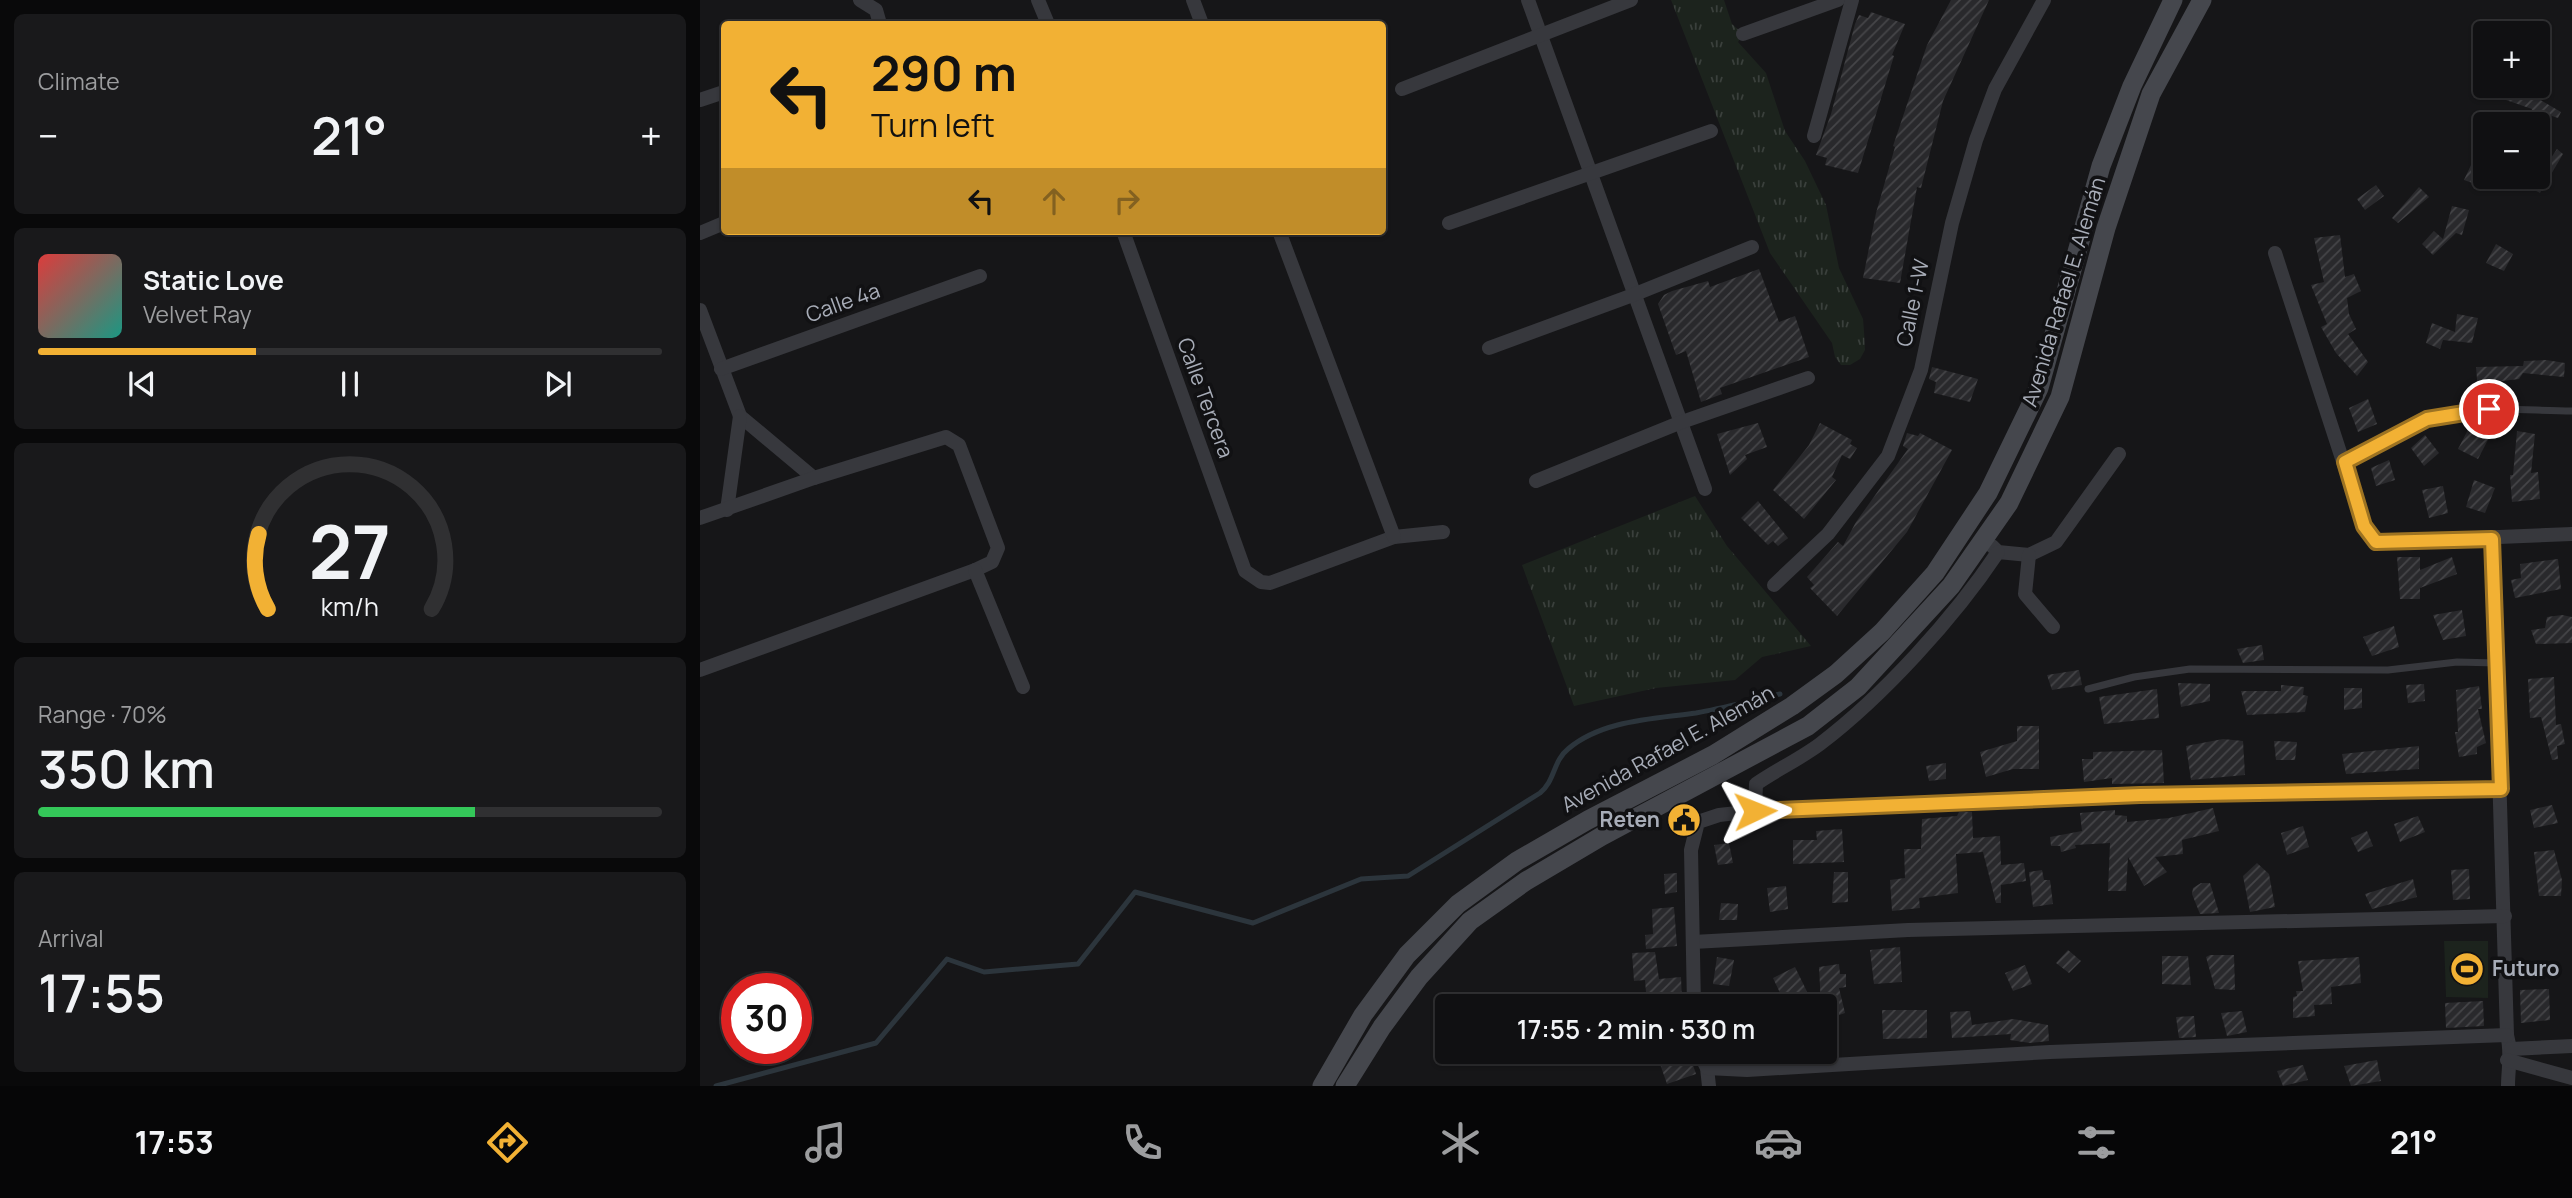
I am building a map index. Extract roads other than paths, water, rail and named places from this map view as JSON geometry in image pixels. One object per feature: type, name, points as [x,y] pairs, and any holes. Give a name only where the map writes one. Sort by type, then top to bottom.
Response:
[{"type":"main road","name":"Avenida Rafael E. Alemán","points":[[1322,1086],[1363,1015],[1407,955],[1458,904],[1540,848],[1713,755],[1792,706],[1836,674],[1873,640],[1935,573],[1988,493],[2039,388],[2101,166],[2132,86],[2173,0]]},
{"type":"main road","name":"Avenida Rafael E. Alemán","points":[[1345,1086],[1382,1027],[1419,977],[1470,921],[1526,881],[1602,836],[1808,726],[1858,687],[1992,545],[2060,397],[2106,228],[2151,94],[2202,0]]},
{"type":"street","points":[[860,0],[876,10],[879,21]]},
{"type":"street","points":[[1038,0],[1047,21]]},
{"type":"street","points":[[1193,0],[1201,21]]},
{"type":"street","points":[[1528,0],[1705,489]]},
{"type":"street","points":[[1402,89],[1631,0]]},
{"type":"street","points":[[1743,34],[1838,0]]},
{"type":"street","points":[[1814,136],[1852,0]]},
{"type":"street","name":"Calle 1-W","points":[[1774,585],[1828,534],[1888,456],[1921,370],[1952,223],[1976,140],[1995,89],[2044,0]]},
{"type":"street","points":[[700,100],[721,93]]},
{"type":"street","points":[[1449,223],[1711,131]]},
{"type":"street","points":[[700,233],[721,224]]},
{"type":"street","name":"Calle Tercera","points":[[1124,235],[1245,571],[1252,577],[1270,583],[1394,537]]},
{"type":"street","points":[[1281,235],[1394,537],[1443,532]]},
{"type":"street","points":[[1489,348],[1633,295],[1752,247]]},
{"type":"street","points":[[2275,253],[2364,526],[2376,542],[2572,534]]},
{"type":"street","name":"Calle 4a","points":[[721,369],[980,276]]},
{"type":"street","points":[[700,310],[740,416],[814,478]]},
{"type":"street","points":[[1536,481],[1679,423],[1808,378]]},
{"type":"street","points":[[727,510],[740,416]]},
{"type":"street","points":[[700,518],[941,437],[952,438],[960,445],[998,542],[996,558],[975,570],[700,670]]},
{"type":"street","points":[[1755,811],[1756,783],[1818,746],[1851,718],[1960,605],[1992,545],[2029,555],[2056,542],[2119,454]]},
{"type":"street","points":[[2492,539],[2508,1086]]},
{"type":"street","points":[[2029,555],[2025,594],[2053,627]]},
{"type":"street","points":[[975,570],[1023,687]]},
{"type":"street","points":[[1694,994],[1691,850],[1698,822],[1718,815],[1755,811],[2140,795],[2501,789]]},
{"type":"street","points":[[1693,942],[1908,930],[2505,916]]},
{"type":"street","points":[[1707,1068],[1747,1070],[2050,1052],[2572,1046]]},
{"type":"street","points":[[2508,1048],[2572,1078]]},
{"type":"street","points":[[1705,1064],[1709,1086]]},
{"type":"lane","points":[[2345,462],[2396,433],[2445,415],[2489,409],[2572,411]]},
{"type":"lane","points":[[2088,689],[2134,677],[2190,669],[2388,670],[2456,662],[2497,663]]},
{"type":"waterway","points":[[716,1086],[876,1043],[947,959],[984,972],[1078,964],[1135,892],[1253,923],[1361,879],[1408,876],[1540,793],[1549,783],[1563,754],[1596,732],[1629,722],[1696,713],[1780,694]]},
{"type":"place","name":"Reten","points":[[1684,820]]},
{"type":"place","name":"Futuro","points":[[2467,969]]}]
